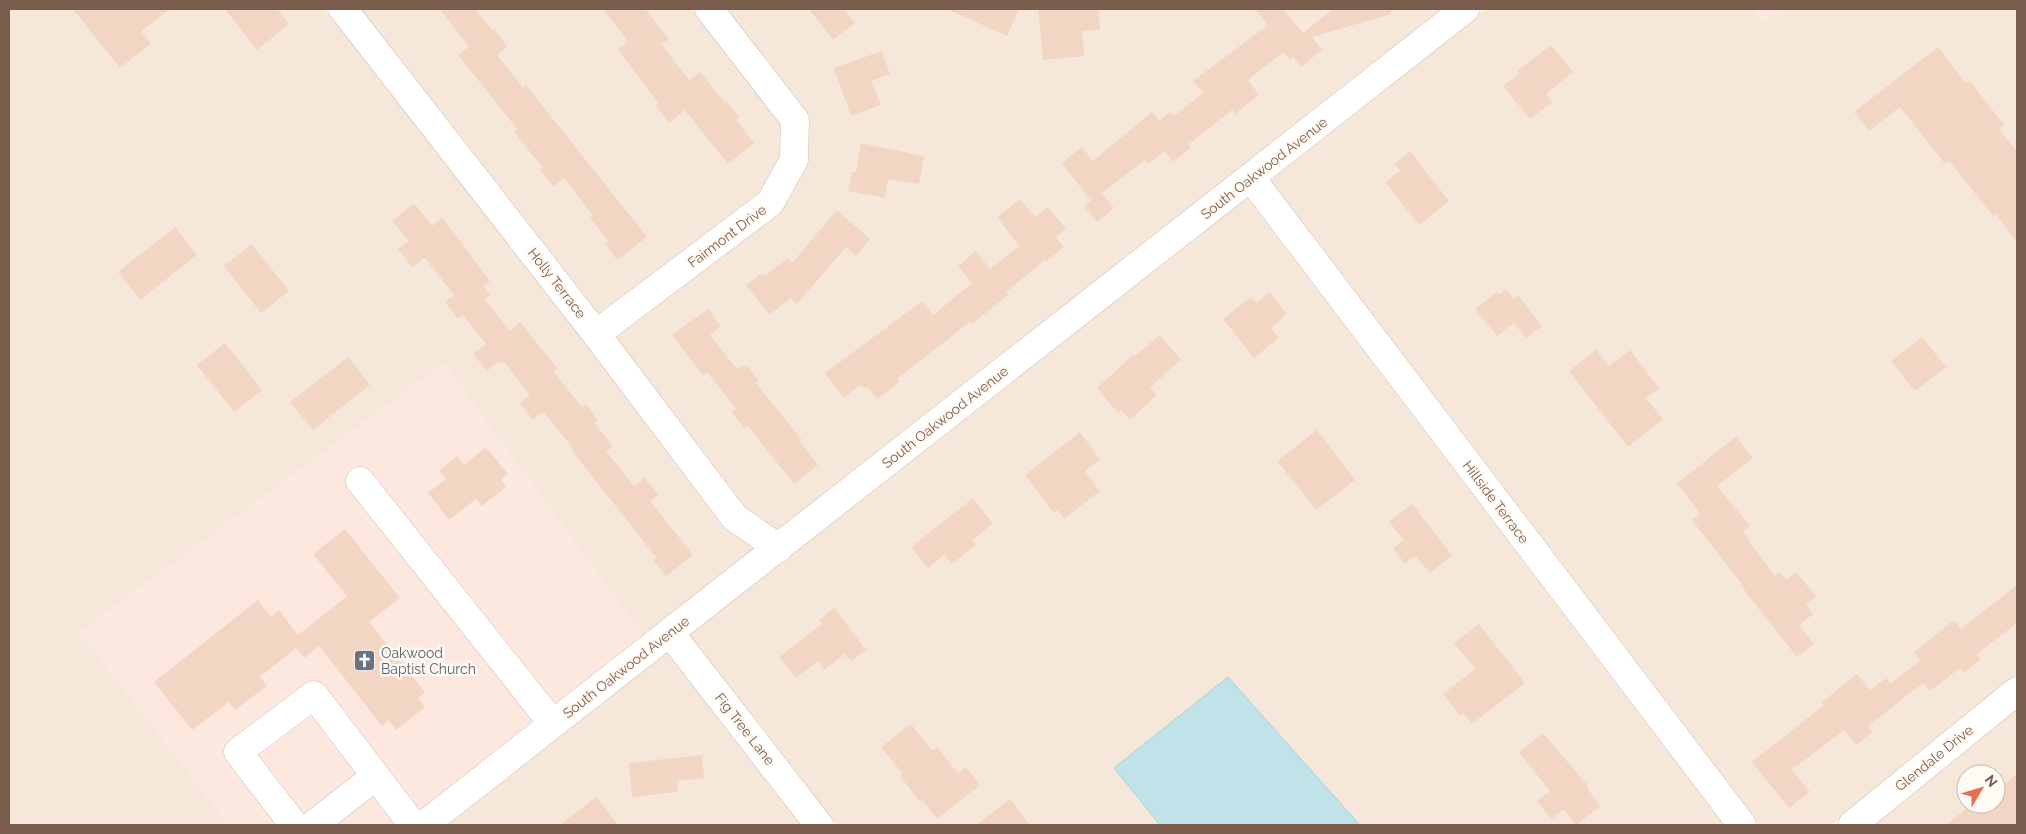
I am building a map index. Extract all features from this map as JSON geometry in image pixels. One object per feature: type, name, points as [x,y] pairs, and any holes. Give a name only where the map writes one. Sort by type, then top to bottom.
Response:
[{"type":"street","name":"Holly Terrace","points":[[343,9],[596,334],[735,518],[779,548]]},
{"type":"street","name":"Fairmont Drive","points":[[596,334],[770,203],[794,160],[795,120],[709,9]]},
{"type":"street","name":"South Oakwood Avenue","points":[[424,825],[1465,9]]},
{"type":"street","name":"Hillside Terrace","points":[[1251,178],[1742,825]]},
{"type":"street","points":[[360,481],[553,724]]},
{"type":"street","name":"Fig Tree Lane","points":[[670,633],[819,825]]},
{"type":"street","name":"Glendale Drive","points":[[1852,825],[2017,691]]},
{"type":"street","points":[[294,825],[238,752],[314,695],[413,825]]},
{"type":"street","points":[[313,825],[376,776]]},
{"type":"shaded area","points":[[9,9],[325,9],[585,342],[724,527],[756,549],[644,637],[444,364],[80,632],[229,825],[9,825]]},
{"type":"shaded area","points":[[361,9],[692,9],[781,125],[780,158],[760,195],[600,316]]},
{"type":"shaded area","points":[[727,9],[1445,9],[779,531],[745,508],[615,336],[807,159],[808,119],[806,111]]},
{"type":"shaded area","points":[[1485,9],[1754,9],[1763,22],[1782,9],[2017,9],[2017,675],[1831,825],[1759,825],[1269,179]]},
{"type":"shaded area","points":[[1754,9],[1782,9],[1763,22]]},
{"type":"shaded area","points":[[1247,197],[1724,825],[1360,825],[1114,768],[1160,825],[837,825],[689,634],[778,564],[781,565],[788,556]]},
{"type":"shaded area","points":[[443,363],[644,637],[405,825],[229,825],[80,632]]},
{"type":"shaded area","points":[[667,651],[802,825],[445,825]]},
{"type":"shaded area","points":[[2017,707],[2017,825],[1871,825]]},
{"type":"water","points":[[1228,677],[1360,825],[1160,825],[1114,768]]},
{"type":"building","points":[[73,9],[170,9],[141,31],[151,44],[120,68]]},
{"type":"building","points":[[225,9],[277,9],[289,24],[257,50]]},
{"type":"building","points":[[440,9],[475,9],[492,30],[494,29],[507,46],[497,55],[523,88],[526,85],[647,237],[617,260],[605,244],[609,242],[590,218],[593,216],[564,178],[553,187],[540,170],[543,168],[514,132],[518,130],[458,55],[469,47]]},
{"type":"building","points":[[603,9],[645,9],[669,39],[661,44],[689,80],[700,72],[739,117],[736,120],[754,143],[728,164],[685,110],[669,123],[655,105],[658,103],[618,49],[628,41]]},
{"type":"building","points":[[809,9],[844,9],[855,23],[833,40]]},
{"type":"building","points":[[947,9],[1019,9],[1007,36]]},
{"type":"building","points":[[1038,9],[1098,9],[1100,30],[1082,31],[1084,56],[1043,60]]},
{"type":"building","points":[[1255,9],[1283,9],[1303,33],[1333,9],[1391,9],[1391,14],[1312,37],[1322,50],[1301,67],[1293,57],[1290,60],[1283,52],[1248,80],[1259,95],[1235,114],[1232,110],[1188,145],[1191,148],[1173,162],[1165,151],[1148,164],[1145,160],[1102,193],[1114,208],[1097,222],[1084,206],[1091,201],[1062,163],[1082,147],[1093,161],[1152,112],[1159,121],[1170,112],[1174,116],[1203,93],[1193,81],[1268,25]]},
{"type":"building","points":[[1551,45],[1573,72],[1546,94],[1552,102],[1530,119],[1503,86],[1519,74],[1517,71]]},
{"type":"building","points":[[1938,47],[1966,83],[1970,81],[2004,125],[1999,129],[2017,152],[2017,242],[1996,214],[1993,216],[1949,161],[1945,164],[1900,107],[1869,131],[1854,112]]},
{"type":"building","points":[[882,51],[890,74],[871,81],[881,105],[851,116],[834,68]]},
{"type":"building","points":[[861,143],[924,156],[919,184],[888,179],[885,198],[848,191],[852,172],[856,172]]},
{"type":"building","points":[[1410,151],[1449,201],[1419,225],[1385,182],[1400,171],[1395,164]]},
{"type":"building","points":[[1020,199],[1035,217],[1048,207],[1066,229],[1056,237],[1064,247],[1006,292],[1008,295],[972,324],[970,322],[897,379],[899,382],[877,399],[867,386],[864,389],[860,385],[844,398],[825,373],[922,301],[933,315],[972,283],[958,266],[976,251],[990,269],[1019,246],[997,217]]},
{"type":"building","points":[[414,203],[432,226],[442,218],[455,234],[490,281],[483,286],[490,295],[485,299],[510,331],[520,322],[557,368],[553,371],[582,407],[586,404],[598,420],[594,422],[613,446],[606,451],[634,486],[645,478],[658,495],[650,501],[693,555],[666,576],[653,560],[656,557],[572,451],[574,450],[544,412],[533,420],[520,403],[530,395],[504,362],[501,364],[499,361],[487,371],[473,354],[486,344],[463,315],[458,319],[445,302],[454,295],[425,258],[412,267],[398,249],[409,241],[392,221]]},
{"type":"building","points":[[837,210],[870,239],[856,256],[846,247],[797,304],[791,298],[769,315],[746,285],[762,273],[765,276],[788,258],[792,263]]},
{"type":"building","points":[[175,227],[197,255],[140,300],[118,272]]},
{"type":"building","points":[[252,244],[289,291],[261,313],[224,266]]},
{"type":"building","points":[[1506,289],[1514,299],[1518,295],[1542,326],[1526,338],[1514,323],[1497,336],[1475,309],[1497,292],[1499,295]]},
{"type":"building","points":[[1270,292],[1287,314],[1271,328],[1279,338],[1254,358],[1223,319],[1251,297],[1256,303]]},
{"type":"building","points":[[708,309],[721,326],[710,335],[737,369],[743,365],[745,368],[747,366],[759,381],[756,383],[802,440],[800,442],[818,465],[794,484],[747,425],[744,428],[732,412],[736,409],[707,372],[703,375],[672,335]]},
{"type":"building","points":[[1160,335],[1181,360],[1150,387],[1157,395],[1130,420],[1121,410],[1118,413],[1097,388],[1133,355],[1134,357]]},
{"type":"building","points":[[1922,337],[1946,367],[1915,391],[1891,361]]},
{"type":"building","points":[[225,343],[262,390],[234,412],[197,365]]},
{"type":"building","points":[[1596,350],[1609,366],[1630,350],[1659,388],[1646,398],[1663,419],[1628,447],[1569,371]]},
{"type":"building","points":[[348,357],[370,385],[313,430],[290,402]]},
{"type":"building","points":[[1317,430],[1355,480],[1316,510],[1277,461]]},
{"type":"building","points":[[1080,432],[1100,459],[1085,471],[1100,491],[1064,519],[1058,510],[1054,513],[1025,475]]},
{"type":"building","points":[[1736,437],[1753,458],[1717,486],[1750,526],[1743,531],[1775,576],[1780,572],[1786,580],[1796,572],[1816,596],[1806,604],[1813,614],[1799,625],[1814,644],[1797,657],[1692,520],[1700,513],[1677,483]]},
{"type":"building","points":[[486,447],[508,474],[501,480],[506,487],[482,506],[476,499],[449,520],[428,493],[446,479],[439,471],[457,456],[464,465]]},
{"type":"building","points":[[973,498],[993,524],[972,540],[976,545],[952,564],[944,555],[928,568],[911,547]]},
{"type":"building","points":[[1412,504],[1452,555],[1430,573],[1416,556],[1405,564],[1393,548],[1404,540],[1389,522]]},
{"type":"building","points":[[345,529],[400,598],[369,622],[425,692],[418,698],[425,707],[396,730],[389,720],[382,726],[319,646],[304,658],[296,648],[260,677],[267,686],[235,710],[229,702],[192,730],[154,682],[258,600],[271,617],[279,610],[298,635],[347,596],[313,554]]},
{"type":"building","points":[[2017,585],[2017,623],[1977,654],[1981,659],[1964,673],[1960,668],[1930,691],[1923,683],[1868,726],[1873,732],[1856,745],[1844,730],[1792,770],[1810,792],[1789,808],[1752,762],[1824,705],[1822,702],[1857,674],[1870,690],[1886,678],[1890,684],[1920,661],[1914,652],[1954,620],[1961,629]]},
{"type":"building","points":[[834,608],[866,650],[851,661],[845,654],[824,670],[818,661],[796,678],[779,657],[822,624],[819,620]]},
{"type":"building","points":[[1479,624],[1525,683],[1472,724],[1463,713],[1460,716],[1443,694],[1475,669],[1454,643]]},
{"type":"building","points":[[911,724],[932,751],[937,747],[958,773],[966,767],[980,785],[937,819],[922,800],[920,802],[900,776],[903,774],[881,747]]},
{"type":"building","points":[[1543,733],[1589,787],[1587,788],[1600,806],[1576,825],[1564,809],[1551,819],[1537,801],[1550,791],[1519,752]]},
{"type":"building","points":[[702,755],[704,778],[677,781],[678,792],[632,797],[629,763]]},
{"type":"building","points":[[2017,774],[2017,825],[1946,825],[1960,814],[2006,814],[2006,783]]},
{"type":"building","points":[[596,797],[618,825],[560,825]]},
{"type":"building","points":[[1010,799],[1030,825],[976,825]]},
{"type":"place","name":"Oakwood Baptist Church","points":[[365,661]]}]
